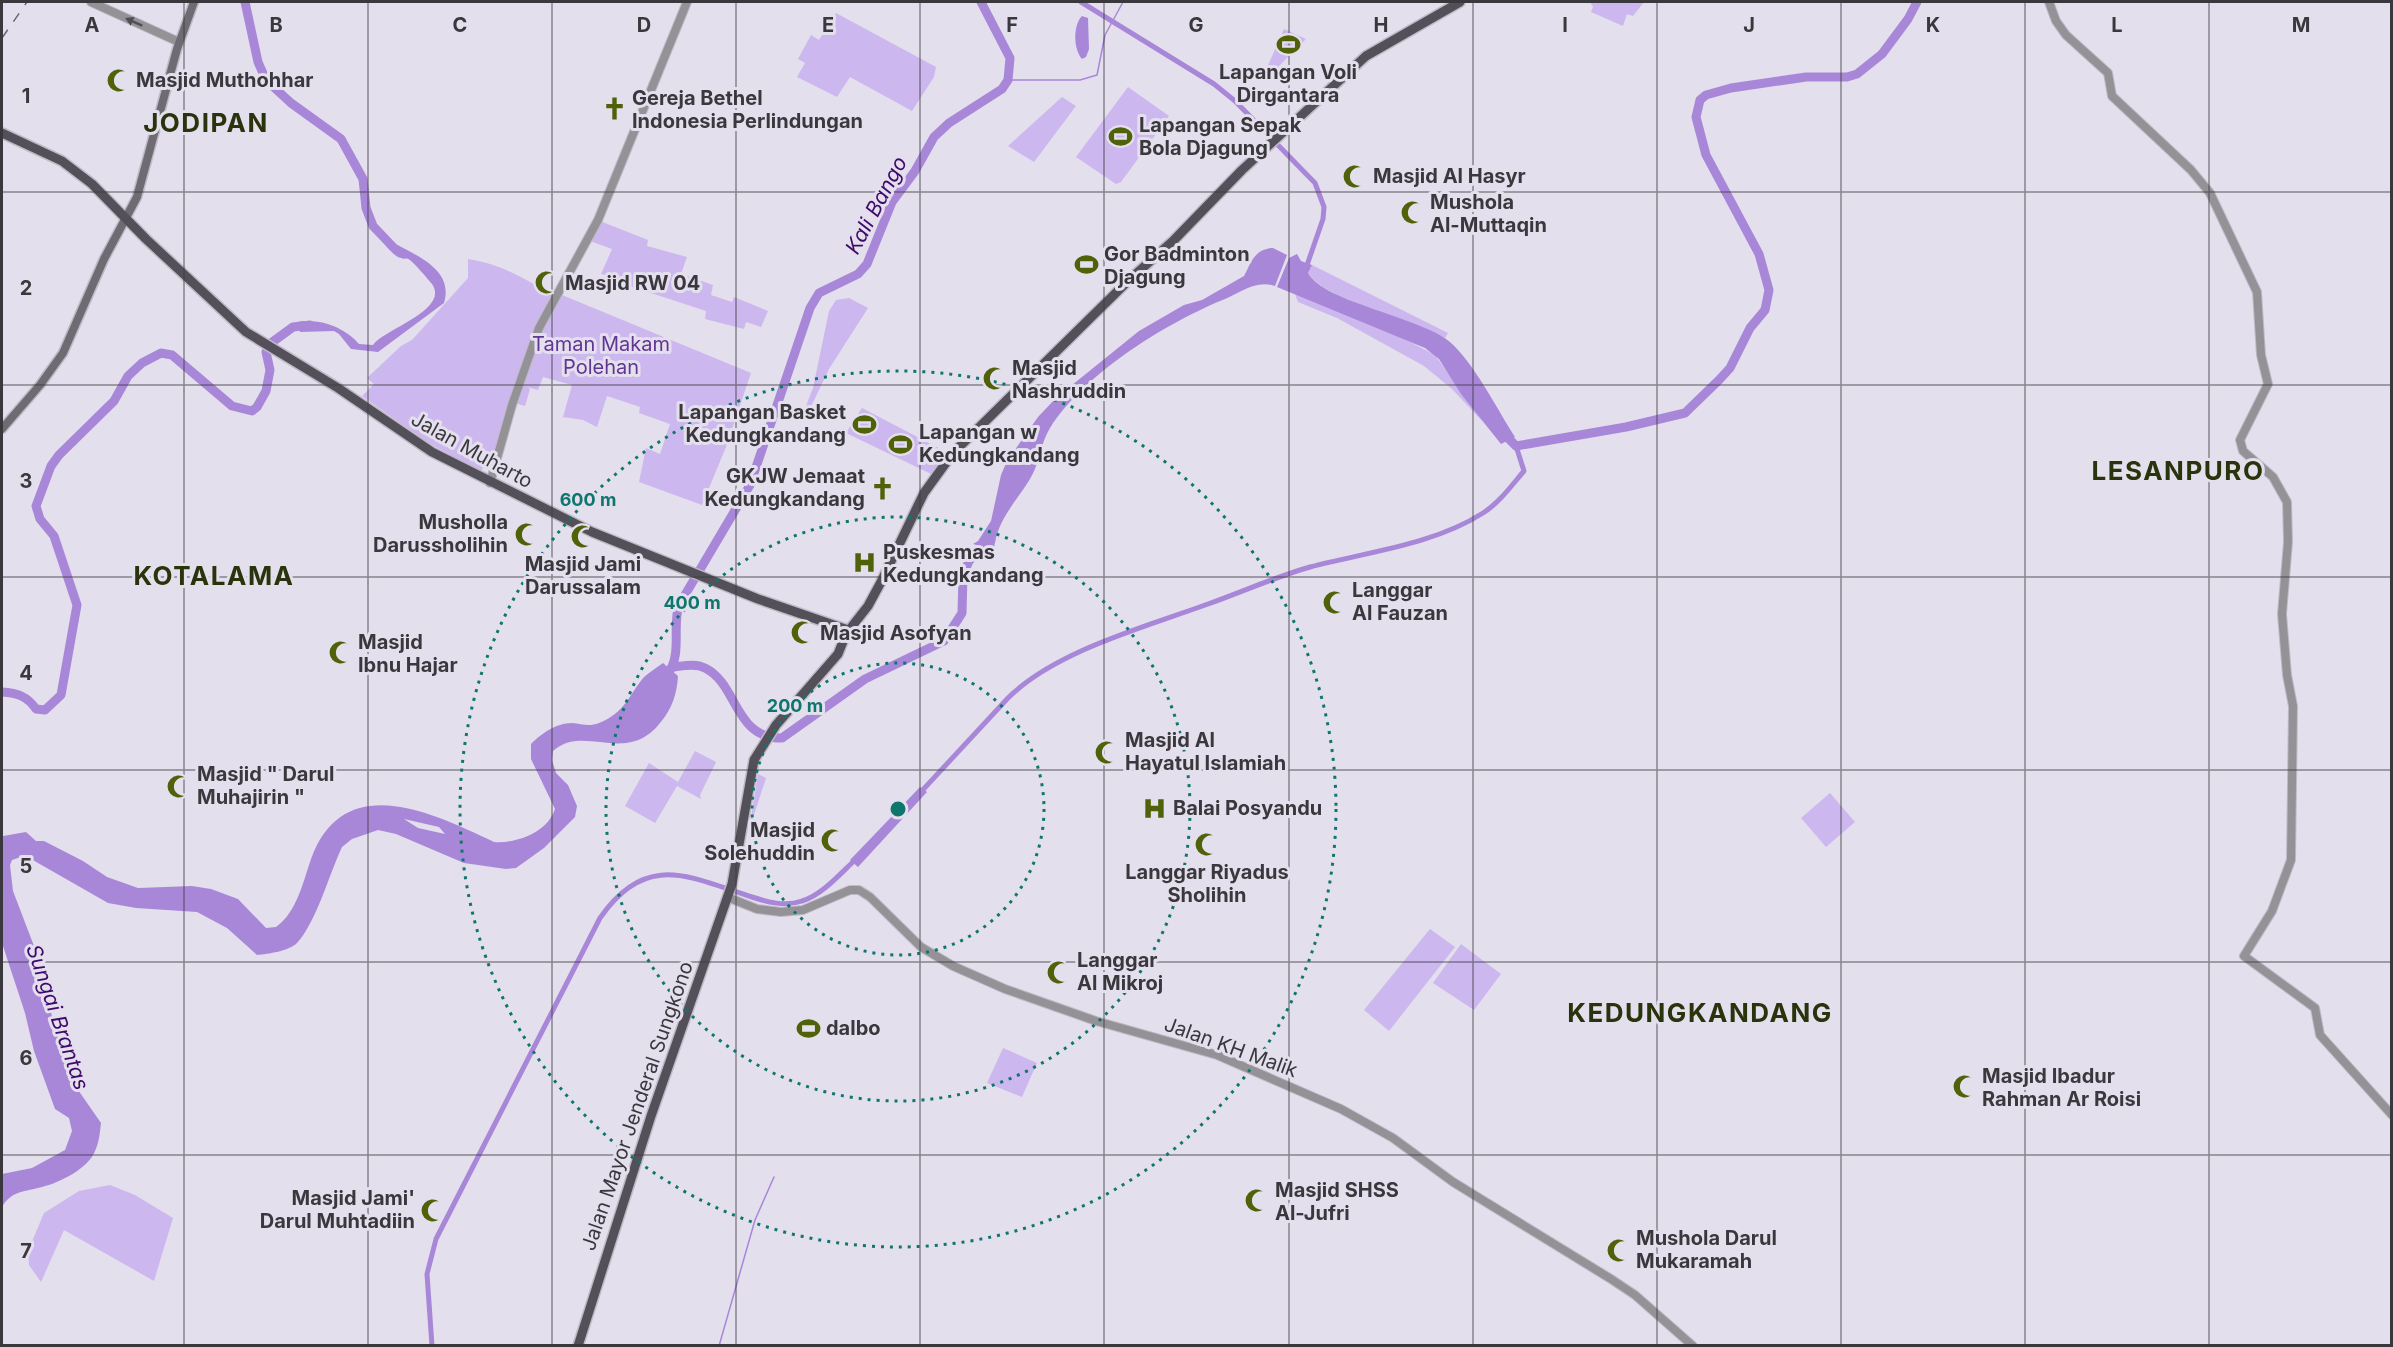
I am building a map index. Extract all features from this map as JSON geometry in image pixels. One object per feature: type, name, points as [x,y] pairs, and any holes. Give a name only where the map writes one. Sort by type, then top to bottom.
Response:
[{"type":"main road","points":[[2,429],[63,354],[104,259],[128,218],[137,197],[179,42],[194,2]]},
{"type":"main road","points":[[845,632],[868,606],[924,493],[953,453],[1129,279],[1174,240],[1242,170],[1273,144],[1366,56],[1460,2]]},
{"type":"main road","name":"Jalan Muharto","points":[[2,133],[73,168],[128,218],[146,239],[257,340],[338,388],[432,452],[592,532],[845,632]]},
{"type":"main road","name":"Jalan Mayor Jenderal Sungkono","points":[[578,1346],[649,1122],[730,888],[746,817],[752,766],[758,750],[785,715],[843,649],[851,632],[845,632]]},
{"type":"street","points":[[91,2],[179,42]]},
{"type":"street","points":[[490,483],[512,405],[539,328],[606,204],[687,2]]},
{"type":"street","points":[[2049,2],[2056,21],[2066,35],[2108,74],[2112,96],[2205,186],[2257,292],[2260,344],[2268,384],[2241,434],[2240,444],[2246,453],[2268,470],[2287,502],[2288,542],[2282,635],[2293,706],[2291,860],[2272,910],[2244,956],[2315,1008],[2320,1035],[2391,1115]]},
{"type":"street","name":"Jalan KH Malik","points":[[730,888],[757,909],[781,912],[803,910],[852,889],[859,890],[870,897],[921,947],[963,971],[1005,989],[1096,1021],[1217,1055],[1303,1091],[1393,1138],[1453,1182],[1611,1279],[1635,1295],[1693,1346]]},
{"type":"green space","points":[[1590,2],[1644,2],[1633,16],[1627,14],[1623,26],[1591,12],[1593,7]]},
{"type":"green space","points":[[836,13],[936,67],[934,77],[912,111],[850,77],[837,97],[797,77],[805,63],[798,59],[811,35],[819,40]]},
{"type":"green space","points":[[1284,29],[1306,39],[1263,82],[1262,79]]},
{"type":"green space","name":"Lapangan Sepak Bola Djagung","points":[[1128,87],[1169,116],[1121,182],[1116,184],[1076,157]]},
{"type":"green space","points":[[1062,97],[1076,106],[1034,162],[1008,146]]},
{"type":"green space","name":"Taman Makam Polehan","points":[[600,221],[648,240],[647,246],[687,257],[681,274],[713,285],[711,295],[732,302],[734,297],[768,311],[761,327],[746,322],[744,329],[705,319],[706,311],[605,278],[605,275],[601,274],[612,249],[590,241]]},
{"type":"green space","name":"Taman Makam Polehan","points":[[468,259],[502,268],[553,296],[526,352],[492,462],[486,460],[481,472],[427,442],[362,396],[374,384],[367,378],[401,346],[412,340],[468,278]]},
{"type":"green space","points":[[1312,265],[1448,333],[1445,338],[1331,291],[1316,282],[1308,273]]},
{"type":"green space","points":[[1295,294],[1395,334],[1435,355],[1483,422],[1452,389],[1424,366],[1337,318],[1298,302]]},
{"type":"green space","name":"Taman Makam Polehan","points":[[562,295],[751,373],[726,447],[702,505],[639,482],[646,448],[660,454],[670,424],[639,413],[640,407],[607,396],[597,427],[583,420],[563,417],[572,385],[543,377],[538,390],[527,387],[530,389],[525,406],[515,403],[543,327]]},
{"type":"green space","points":[[849,298],[868,308],[829,369],[806,417],[804,411],[813,388],[829,311],[836,300]]},
{"type":"green space","points":[[862,408],[948,453],[931,474],[846,433]]},
{"type":"green space","points":[[695,751],[716,762],[700,795],[701,799],[677,786],[655,823],[625,806],[649,763],[678,782]]},
{"type":"green space","points":[[758,774],[766,778],[749,830]]},
{"type":"green space","points":[[1830,793],[1855,822],[1826,847],[1801,818]]},
{"type":"green space","points":[[1430,929],[1455,947],[1389,1031],[1364,1010]]},
{"type":"green space","points":[[1461,944],[1501,974],[1474,1010],[1433,983]]},
{"type":"green space","points":[[1003,1048],[1037,1063],[1022,1097],[987,1083]]},
{"type":"green space","points":[[110,1185],[135,1195],[173,1218],[154,1281],[64,1230],[41,1282],[29,1265],[28,1251],[44,1213],[79,1191]]},
{"type":"shaded area","points":[[1082,16],[1088,18],[1089,49],[1086,57],[1082,59],[1075,37],[1077,25]]},
{"type":"shaded area","points":[[387,239],[429,263],[437,271],[446,291],[444,303],[378,352],[351,349],[334,331],[300,332],[297,322],[314,321],[339,329],[359,344],[373,345],[424,311],[432,302],[435,293],[432,284],[410,260],[403,259],[392,252],[384,243]]},
{"type":"shaded area","points":[[1273,248],[1287,255],[1275,286],[1261,284],[1247,288],[1174,323],[1126,353],[1083,389],[1050,428],[1030,479],[1003,521],[994,550],[973,544],[978,541],[991,521],[1001,475],[1007,461],[1038,417],[1056,398],[1139,331],[1184,305],[1202,300],[1244,276],[1257,254]]},
{"type":"shaded area","points":[[1297,254],[1301,261],[1312,265],[1308,273],[1317,283],[1333,293],[1419,325],[1450,342],[1468,362],[1515,437],[1501,444],[1461,394],[1439,359],[1425,348],[1277,287],[1289,258]]},
{"type":"shaded area","points":[[663,663],[678,676],[676,689],[668,712],[647,735],[633,742],[578,741],[565,744],[553,751],[552,760],[556,773],[568,785],[577,806],[575,817],[544,848],[516,868],[506,869],[464,863],[396,834],[378,830],[352,839],[342,847],[304,934],[297,943],[284,950],[257,955],[227,928],[197,912],[136,908],[108,903],[31,859],[21,857],[12,860],[10,865],[13,891],[42,967],[53,1022],[76,1087],[101,1123],[95,1151],[80,1169],[57,1182],[10,1197],[2,1207],[2,1174],[32,1168],[65,1150],[72,1131],[69,1118],[55,1109],[34,1051],[25,1013],[2,943],[3,836],[26,832],[36,841],[44,841],[83,861],[107,877],[138,888],[192,886],[211,889],[238,899],[266,928],[276,927],[294,905],[311,859],[326,831],[345,814],[367,806],[392,806],[418,811],[444,820],[494,842],[521,839],[538,830],[546,824],[555,809],[531,759],[531,744],[544,733],[566,723],[592,725],[608,719],[621,709],[644,677]],"holes":[[[404,819],[439,827],[445,834],[418,828]]]},
{"type":"shaded area","points":[[920,787],[927,792],[858,867],[850,860]]},
{"type":"waterway","points":[[245,2],[258,62],[266,80],[291,103],[341,139],[363,179],[366,208],[373,226],[393,247]]},
{"type":"waterway","name":"Kali Bango","points":[[669,672],[675,656],[679,605],[750,485],[810,308],[819,293],[858,274],[867,264],[892,202],[915,171],[934,137],[949,123],[1002,89],[1008,80],[1010,58],[981,2]]},
{"type":"waterway","points":[[1081,2],[1214,84],[1235,101],[1315,183],[1324,207],[1323,219],[1306,268]]},
{"type":"waterway","points":[[1008,80],[1080,80],[1097,75],[1105,35],[1123,2]]},
{"type":"waterway","points":[[1502,432],[1516,446],[1626,427],[1685,413],[1719,380],[1730,368],[1750,328],[1765,310],[1769,290],[1759,254],[1706,155],[1696,117],[1700,100],[1706,95],[1731,88],[1806,77],[1847,77],[1857,74],[1882,54],[1908,19],[1917,2]]},
{"type":"waterway","points":[[2,692],[21,696],[36,709],[45,710],[61,695],[77,605],[54,536],[40,519],[36,506],[51,466],[59,455],[114,401],[128,376],[142,363],[161,353],[172,355],[232,406],[252,411],[257,407],[266,391],[270,370],[266,352],[271,343],[293,327],[310,325]]},
{"type":"waterway","points":[[919,794],[1008,698],[1028,681],[1050,667],[1129,631],[1284,575],[1421,540],[1464,524],[1494,504],[1524,471],[1516,446]]},
{"type":"waterway","points":[[673,667],[693,665],[705,668],[724,686],[745,721],[754,730],[766,736],[782,738],[865,679],[944,641],[962,613],[963,575],[969,561],[991,540]]},
{"type":"waterway","points":[[432,1346],[427,1274],[436,1239],[600,918],[617,897],[634,884],[652,877],[670,875],[708,882],[770,902],[796,903],[824,889],[856,859]]},
{"type":"waterway","points":[[719,1346],[755,1220],[774,1177]]},
{"type":"railway","points":[[2,38],[27,2]]},
{"type":"place","name":"Lapangan Voli Dirgantara","points":[[1288,45]]},
{"type":"place","name":"Masjid Muthohhar","points":[[118,80]]},
{"type":"place","name":"Gereja Bethel Indonesia Perlindungan","points":[[614,109]]},
{"type":"place","name":"Lapangan Sepak Bola Djagung","points":[[1121,137]]},
{"type":"place","name":"Masjid Al Hasyr","points":[[1355,176]]},
{"type":"place","name":"Mushola Al-Muttaqin","points":[[1412,213]]},
{"type":"place","name":"Gor Badminton Djagung","points":[[1086,265]]},
{"type":"place","name":"Masjid RW 04","points":[[547,283]]},
{"type":"place","name":"Masjid Nashruddin","points":[[994,379]]},
{"type":"place","name":"Lapangan Basket Kedungkandang","points":[[864,424]]},
{"type":"place","name":"Lapangan w Kedungkandang","points":[[901,444]]},
{"type":"place","name":"GKJW Jemaat Kedungkandang","points":[[883,488]]},
{"type":"place","name":"Musholla Darussholihin","points":[[526,534]]},
{"type":"place","name":"Masjid Jami Darussalam","points":[[583,536]]},
{"type":"place","name":"Puskesmas Kedungkandang","points":[[865,563]]},
{"type":"place","name":"Langgar Al Fauzan","points":[[1334,602]]},
{"type":"place","name":"Masjid Asofyan","points":[[802,633]]},
{"type":"place","name":"Masjid Ibnu Hajar","points":[[340,653]]},
{"type":"place","name":"Masjid Al Hayatul Islamiah","points":[[1107,752]]},
{"type":"place","name":"Masjid \" Darul Muhajirin \"","points":[[179,786]]},
{"type":"place","name":"Balai Posyandu","points":[[1155,808]]},
{"type":"place","name":"Masjid Solehuddin","points":[[833,841]]},
{"type":"place","name":"Langgar Riyadus Sholihin","points":[[1207,844]]},
{"type":"place","name":"Langgar Al Mikroj","points":[[1059,972]]},
{"type":"place","name":"dalbo","points":[[808,1028]]},
{"type":"place","name":"Masjid Ibadur Rahman Ar Roisi","points":[[1964,1087]]},
{"type":"place","name":"Masjid SHSS Al-Jufri","points":[[1257,1201]]},
{"type":"place","name":"Masjid Jami' Darul Muhtadiin","points":[[433,1210]]},
{"type":"place","name":"Mushola Darul Mukaramah","points":[[1618,1250]]},
{"type":"district","name":"JODIPAN","points":[[206,122]]},
{"type":"district","name":"LESANPURO","points":[[2178,470]]},
{"type":"district","name":"KOTALAMA","points":[[214,575]]},
{"type":"district","name":"KEDUNGKANDANG","points":[[1700,1012]]},
{"type":"water label","name":"Sungai Brantas","points":[[58,1017]]}]
